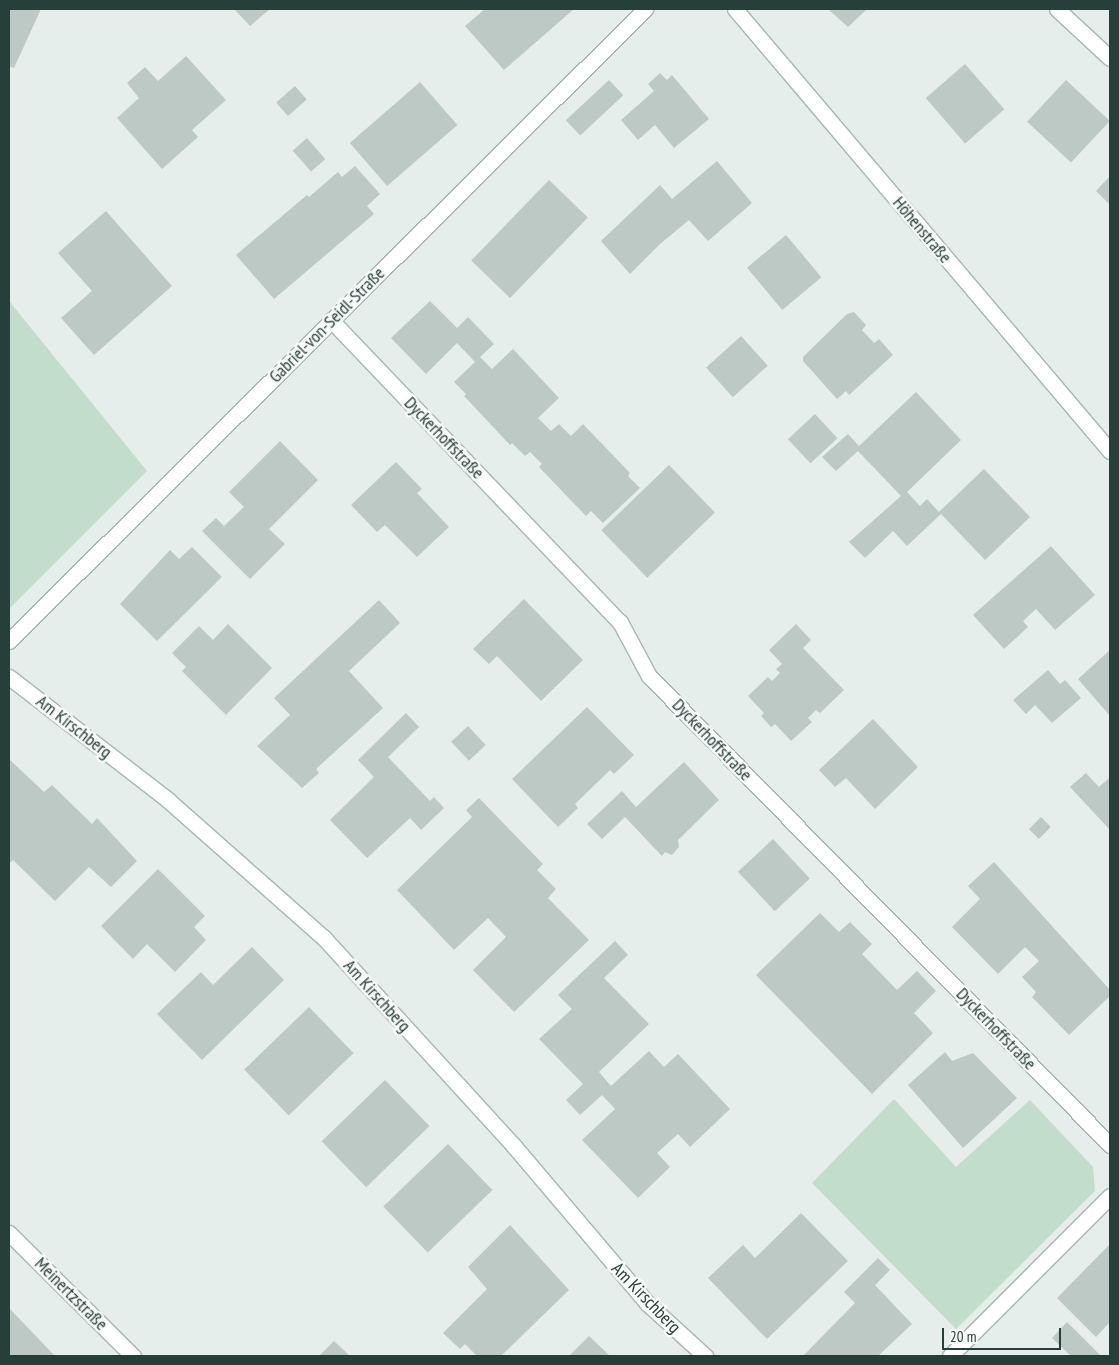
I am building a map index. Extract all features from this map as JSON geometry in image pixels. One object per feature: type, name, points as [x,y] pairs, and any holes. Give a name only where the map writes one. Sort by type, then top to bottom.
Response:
[{"type":"street","name":"Gabriel-von-Seidl-Straße","points":[[9,641],[645,9]]},
{"type":"street","name":"Höhenstraße","points":[[735,9],[1110,451]]},
{"type":"street","points":[[1057,9],[1110,58]]},
{"type":"street","name":"Dyckerhoffstraße","points":[[331,320],[620,622],[650,676],[1110,1145]]},
{"type":"street","name":"Am Kirschberg","points":[[9,677],[168,800],[324,938],[514,1146],[647,1303],[705,1356]]},
{"type":"street","points":[[950,1356],[1110,1196]]},
{"type":"street","name":"Meinertzstraße","points":[[9,1233],[133,1356]]},
{"type":"green space","points":[[9,301],[147,471],[9,609]]},
{"type":"green space","points":[[894,1099],[956,1167],[1030,1100],[1093,1167],[1095,1191],[956,1329],[812,1183]]},
{"type":"building","points":[[9,9],[41,9],[14,68],[9,66]]},
{"type":"building","points":[[234,9],[270,9],[250,26]]},
{"type":"building","points":[[485,9],[574,9],[504,70],[465,26]]},
{"type":"building","points":[[828,9],[867,9],[848,27]]},
{"type":"building","points":[[186,56],[226,100],[192,130],[198,137],[162,169],[117,118],[139,98],[127,83],[145,67],[158,81]]},
{"type":"building","points":[[965,64],[1004,109],[965,143],[926,98]]},
{"type":"building","points":[[660,73],[667,80],[672,75],[709,119],[674,148],[655,125],[638,140],[621,120],[654,91],[648,84]]},
{"type":"building","points":[[609,80],[623,95],[580,136],[566,120]]},
{"type":"building","points":[[1066,80],[1110,121],[1071,163],[1027,122]]},
{"type":"building","points":[[420,82],[457,125],[387,186],[350,143]]},
{"type":"building","points":[[295,86],[307,100],[288,116],[276,102]]},
{"type":"building","points":[[307,138],[325,159],[311,172],[293,150]]},
{"type":"building","points":[[717,161],[752,203],[708,241],[689,220],[660,244],[630,274],[601,241],[660,185],[672,199]]},
{"type":"building","points":[[355,166],[380,194],[367,206],[374,214],[274,299],[236,255],[307,195],[309,197],[338,172],[342,177]]},
{"type":"building","points":[[1110,176],[1110,205],[1096,191]]},
{"type":"building","points":[[549,180],[588,218],[510,298],[471,261]]},
{"type":"building","points":[[106,211],[172,286],[94,355],[61,318],[92,291],[58,253]]},
{"type":"building","points":[[786,235],[821,277],[782,310],[747,268]]},
{"type":"building","points":[[430,301],[457,328],[468,317],[494,344],[480,357],[492,369],[513,349],[559,398],[538,418],[551,431],[559,424],[571,436],[583,424],[630,473],[628,476],[640,488],[603,523],[591,511],[586,516],[539,467],[542,464],[530,452],[525,456],[512,443],[510,445],[464,396],[466,394],[454,382],[475,362],[457,343],[426,374],[391,338]]},
{"type":"building","points":[[854,312],[866,325],[862,330],[874,343],[879,339],[893,355],[849,395],[846,391],[837,399],[803,361],[803,357],[847,314]]},
{"type":"building","points":[[741,336],[768,366],[733,397],[706,367]]},
{"type":"building","points":[[916,392],[961,440],[907,492],[920,506],[927,499],[939,512],[984,469],[1030,517],[985,560],[941,514],[907,546],[893,531],[865,558],[849,542],[901,496],[858,451],[836,471],[822,457],[848,434],[859,446]]},
{"type":"building","points":[[815,414],[838,438],[810,463],[788,439]]},
{"type":"building","points":[[280,441],[318,480],[269,529],[285,544],[250,579],[202,531],[216,518],[224,526],[244,507],[229,492]]},
{"type":"building","points":[[396,462],[422,489],[417,493],[449,527],[417,557],[385,525],[377,532],[351,505]]},
{"type":"building","points":[[669,465],[715,512],[647,578],[601,530]]},
{"type":"building","points":[[1051,546],[1095,595],[1055,630],[1036,609],[1023,621],[1028,627],[1004,649],[973,615]]},
{"type":"building","points":[[192,547],[222,577],[157,641],[120,604],[170,550],[179,559]]},
{"type":"building","points":[[524,599],[583,660],[541,701],[497,656],[489,664],[473,649]]},
{"type":"building","points":[[379,600],[400,623],[349,671],[383,708],[316,769],[319,773],[302,788],[257,746],[290,715],[274,698]]},
{"type":"building","points":[[228,624],[272,668],[226,715],[182,671],[186,667],[172,653],[199,626],[213,640]]},
{"type":"building","points":[[796,624],[811,640],[803,648],[844,690],[820,713],[816,710],[808,718],[812,722],[791,741],[775,724],[771,727],[761,716],[764,713],[748,696],[768,677],[772,681],[780,673],[776,669],[782,664],[769,650]]},
{"type":"building","points":[[1110,650],[1110,716],[1078,679]]},
{"type":"building","points":[[1048,670],[1060,684],[1065,680],[1081,698],[1052,723],[1035,705],[1026,714],[1013,700]]},
{"type":"building","points":[[587,707],[634,755],[614,774],[610,770],[575,804],[578,808],[558,827],[512,779]]},
{"type":"building","points":[[406,713],[419,727],[388,757],[430,801],[434,797],[444,808],[421,830],[410,818],[367,858],[330,820],[374,777],[358,760]]},
{"type":"building","points":[[873,719],[918,767],[875,809],[846,778],[835,787],[819,770]]},
{"type":"building","points":[[468,726],[486,745],[469,761],[451,742]]},
{"type":"building","points":[[9,759],[44,792],[52,785],[92,824],[97,818],[137,861],[111,887],[89,867],[55,901],[13,860],[9,864]]},
{"type":"building","points":[[684,762],[719,800],[678,840],[679,847],[672,855],[665,852],[662,856],[625,817],[602,839],[587,824],[622,791],[636,807]]},
{"type":"building","points":[[1086,773],[1099,787],[1110,777],[1110,830],[1070,787]]},
{"type":"building","points":[[479,798],[543,864],[537,870],[556,889],[548,898],[589,940],[514,1012],[473,970],[506,937],[488,918],[454,950],[397,890],[472,817],[466,810]]},
{"type":"building","points":[[1041,817],[1051,827],[1039,839],[1029,829]]},
{"type":"building","points":[[773,839],[810,878],[775,911],[738,872]]},
{"type":"building","points":[[994,862],[1110,990],[1110,996],[1069,1035],[1032,997],[1036,992],[1022,977],[1039,961],[1025,947],[998,974],[952,927],[980,899],[968,886]]},
{"type":"building","points":[[158,869],[205,916],[194,927],[206,940],[175,972],[147,944],[133,959],[101,926]]},
{"type":"building","points":[[820,913],[839,932],[850,922],[872,944],[862,954],[897,990],[917,971],[936,991],[914,1013],[933,1033],[872,1094],[756,975]]},
{"type":"building","points":[[615,941],[628,955],[604,978],[649,1024],[599,1072],[611,1086],[649,1051],[664,1067],[678,1054],[730,1109],[690,1147],[678,1134],[657,1153],[670,1167],[638,1198],[582,1140],[615,1109],[602,1095],[580,1115],[566,1100],[583,1084],[539,1039],[572,1009],[558,995]]},
{"type":"building","points":[[252,947],[284,980],[202,1060],[157,1014],[201,972],[213,985]]},
{"type":"building","points":[[309,1007],[353,1053],[289,1116],[244,1070]]},
{"type":"building","points":[[945,1052],[952,1061],[973,1053],[1017,1098],[963,1148],[908,1085]]},
{"type":"building","points":[[385,1080],[429,1126],[366,1187],[322,1141]]},
{"type":"building","points":[[448,1144],[492,1190],[428,1253],[383,1207]]},
{"type":"building","points":[[801,1213],[848,1261],[767,1339],[708,1278],[743,1245],[755,1258]]},
{"type":"building","points":[[510,1225],[569,1290],[501,1356],[477,1356],[465,1344],[460,1349],[443,1333],[487,1289],[468,1267]]},
{"type":"building","points":[[1110,1244],[1110,1322],[1096,1337],[1057,1298]]},
{"type":"building","points":[[878,1258],[890,1270],[875,1285],[912,1324],[878,1356],[803,1356],[855,1303],[844,1292]]},
{"type":"building","points":[[9,1308],[54,1355],[53,1356],[9,1356]]},
{"type":"building","points":[[1067,1322],[1099,1356],[1071,1356],[1052,1338]]},
{"type":"building","points":[[589,1336],[610,1356],[569,1356]]},
{"type":"building","points":[[334,1341],[350,1356],[319,1356]]}]
